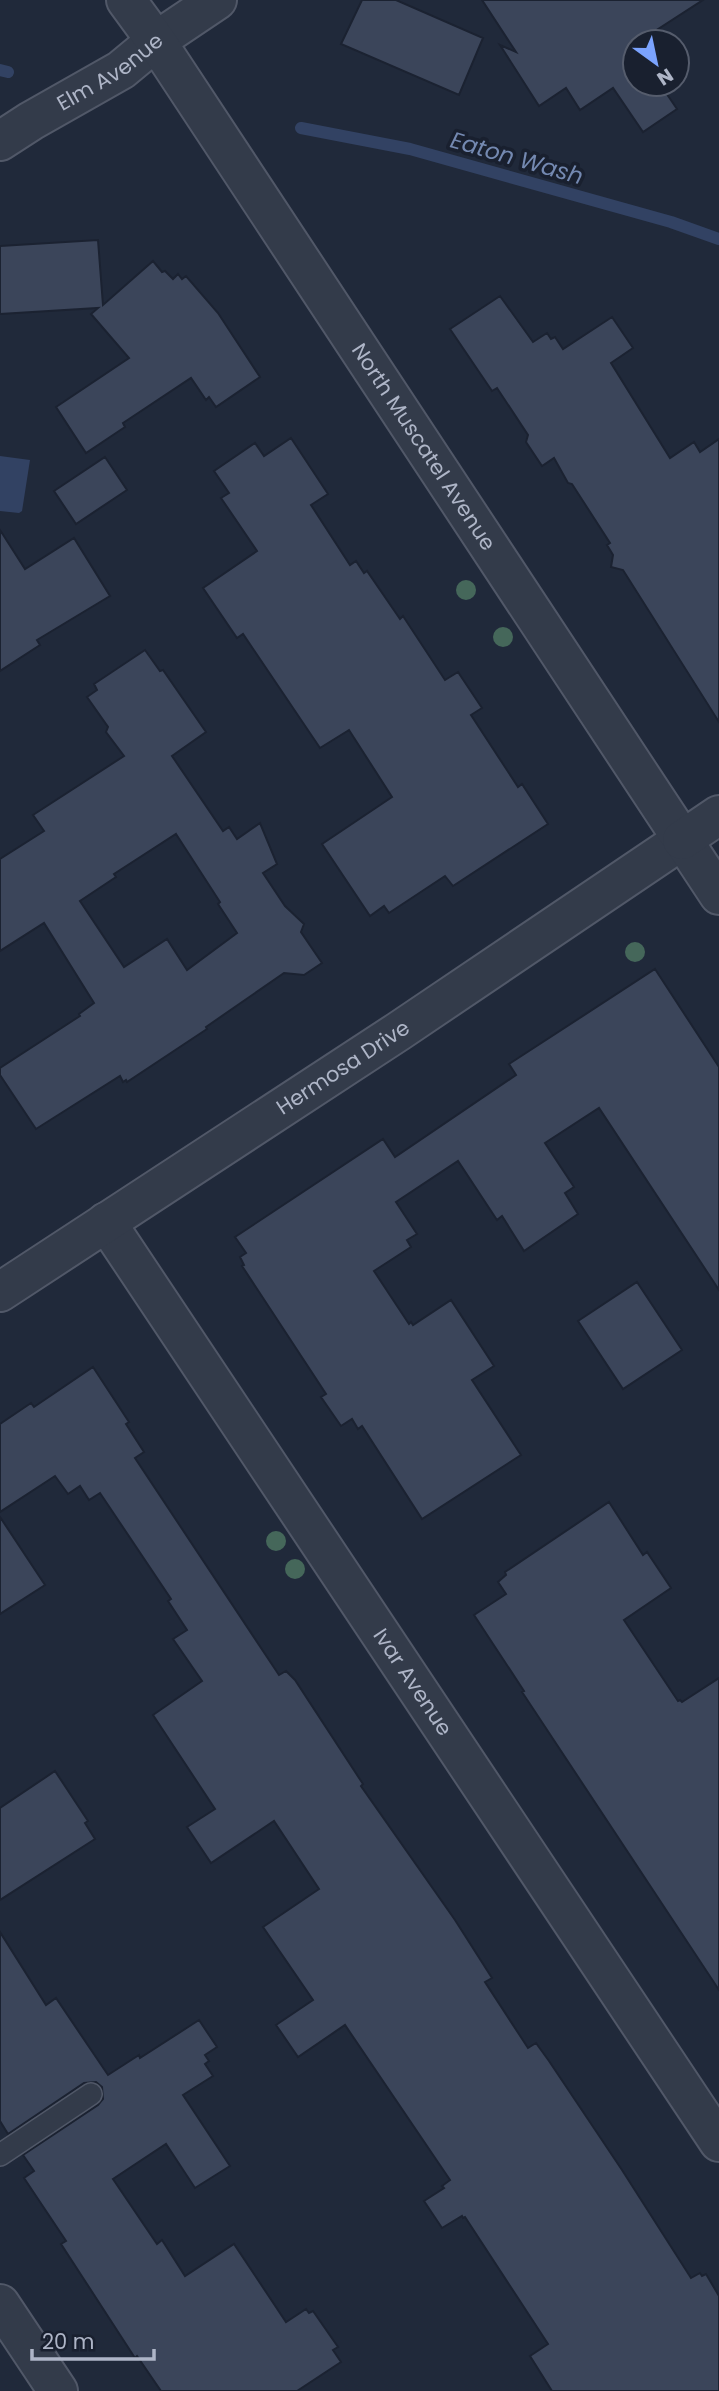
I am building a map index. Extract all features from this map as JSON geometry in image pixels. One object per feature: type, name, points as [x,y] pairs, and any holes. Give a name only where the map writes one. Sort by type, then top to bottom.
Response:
[{"type":"street","name":"North Muscatel Avenue","points":[[126,0],[156,41],[719,895]]},
{"type":"street","name":"Elm Avenue","points":[[15,131],[121,70],[156,41],[217,0]]},
{"type":"street","name":"Hermosa Drive","points":[[0,1292],[399,1031],[719,815]]},
{"type":"street","name":"Ivar Avenue","points":[[106,1222],[719,2142]]},
{"type":"street","points":[[0,2304],[58,2391]]},
{"type":"lane","points":[[0,2155],[92,2094]]},
{"type":"water","points":[[0,456],[30,460],[22,511],[19,513],[0,511]]},
{"type":"building","points":[[362,0],[396,0],[483,38],[459,95],[341,44]]},
{"type":"building","points":[[482,0],[703,0],[660,28],[621,28],[621,98],[670,98],[677,109],[643,132],[613,88],[580,110],[566,88],[539,106],[500,45],[516,52]]},
{"type":"building","points":[[98,240],[103,305],[153,261],[162,272],[165,271],[173,279],[178,274],[182,279],[186,276],[218,313],[260,377],[216,407],[209,397],[206,400],[191,378],[123,423],[125,427],[86,453],[56,407],[129,358],[91,314],[98,308],[0,314],[0,246]]},
{"type":"building","points":[[500,296],[533,342],[547,333],[551,339],[555,337],[563,349],[612,317],[633,348],[611,363],[670,458],[694,442],[700,452],[719,439],[719,722],[623,570],[611,567],[613,555],[607,545],[610,543],[572,484],[568,483],[554,458],[542,466],[526,442],[528,435],[497,388],[492,391],[450,329]]},
{"type":"building","points":[[291,438],[328,494],[311,505],[350,565],[356,561],[364,573],[367,571],[400,619],[403,616],[445,680],[458,672],[482,708],[471,715],[518,787],[522,784],[548,824],[453,886],[445,876],[389,913],[384,906],[370,916],[322,844],[392,797],[349,730],[320,748],[243,634],[237,638],[203,588],[257,551],[221,498],[229,493],[214,471],[255,443],[264,456]]},
{"type":"building","points":[[105,457],[127,490],[76,524],[54,491]]},
{"type":"building","points":[[0,530],[25,569],[74,538],[110,596],[37,640],[40,645],[0,671]]},
{"type":"building","points":[[145,650],[160,671],[163,670],[206,732],[172,756],[223,831],[229,827],[237,839],[260,823],[277,864],[263,873],[285,906],[304,924],[301,932],[322,963],[304,975],[284,973],[127,1082],[123,1082],[120,1076],[36,1129],[0,1075],[0,1068],[80,1016],[79,1014],[94,1003],[44,923],[0,951],[0,859],[44,831],[33,815],[124,756],[106,732],[108,727],[87,697],[97,690],[94,684]],"holes":[[[176,834],[220,902],[218,904],[237,933],[187,970],[167,939],[124,967],[80,901],[116,877],[114,874]]]},
{"type":"building","points":[[655,969],[719,1067],[719,1290],[599,1108],[545,1143],[574,1187],[565,1193],[578,1214],[524,1251],[502,1216],[497,1220],[458,1161],[396,1202],[417,1234],[407,1240],[411,1247],[374,1271],[409,1324],[411,1322],[413,1325],[451,1300],[494,1366],[472,1380],[521,1455],[422,1519],[362,1426],[358,1429],[352,1419],[341,1426],[321,1397],[326,1394],[242,1266],[244,1265],[240,1257],[246,1253],[235,1237],[383,1139],[395,1157],[516,1075],[509,1064]]},
{"type":"building","points":[[637,1282],[682,1350],[623,1389],[578,1321]]},
{"type":"building","points":[[93,1367],[129,1422],[126,1424],[144,1452],[135,1458],[279,1675],[286,1671],[295,1680],[363,1784],[361,1786],[455,1920],[492,1978],[485,1982],[528,2048],[536,2043],[549,2061],[691,2278],[700,2273],[702,2276],[706,2274],[719,2296],[719,2391],[552,2391],[530,2356],[548,2344],[465,2217],[462,2216],[442,2228],[424,2201],[444,2188],[442,2186],[450,2180],[345,2025],[298,2057],[276,2025],[313,2000],[263,1927],[319,1889],[274,1821],[211,1863],[187,1827],[215,1809],[153,1715],[202,1681],[173,1639],[187,1630],[168,1601],[171,1599],[100,1493],[89,1500],[80,1486],[68,1494],[55,1476],[0,1512],[0,1424],[31,1403],[34,1407]]},
{"type":"building","points":[[609,1502],[643,1555],[647,1552],[671,1588],[624,1620],[678,1701],[682,1702],[719,1678],[719,1990],[474,1615],[506,1594],[498,1582],[506,1575],[505,1572]]},
{"type":"building","points":[[0,1517],[45,1585],[0,1614]]},
{"type":"building","points":[[55,1771],[88,1821],[85,1823],[95,1839],[0,1900],[0,1808]]},
{"type":"building","points":[[0,1932],[46,2005],[56,1998],[108,2075],[199,2020],[217,2047],[205,2055],[209,2061],[205,2064],[213,2076],[183,2095],[230,2166],[195,2188],[166,2144],[113,2179],[157,2244],[162,2240],[185,2276],[234,2244],[286,2322],[306,2309],[309,2313],[313,2311],[338,2347],[333,2350],[341,2362],[297,2391],[161,2391],[137,2356],[135,2358],[61,2244],[66,2241],[24,2178],[34,2171],[23,2155],[98,2105],[103,2099],[102,2087],[96,2082],[84,2083],[8,2134],[0,2121]]},
{"type":"waterway","name":"Eaton Wash","points":[[0,70],[8,72]]},
{"type":"waterway","name":"Eaton Wash","points":[[301,128],[410,149],[671,222],[719,239]]}]
